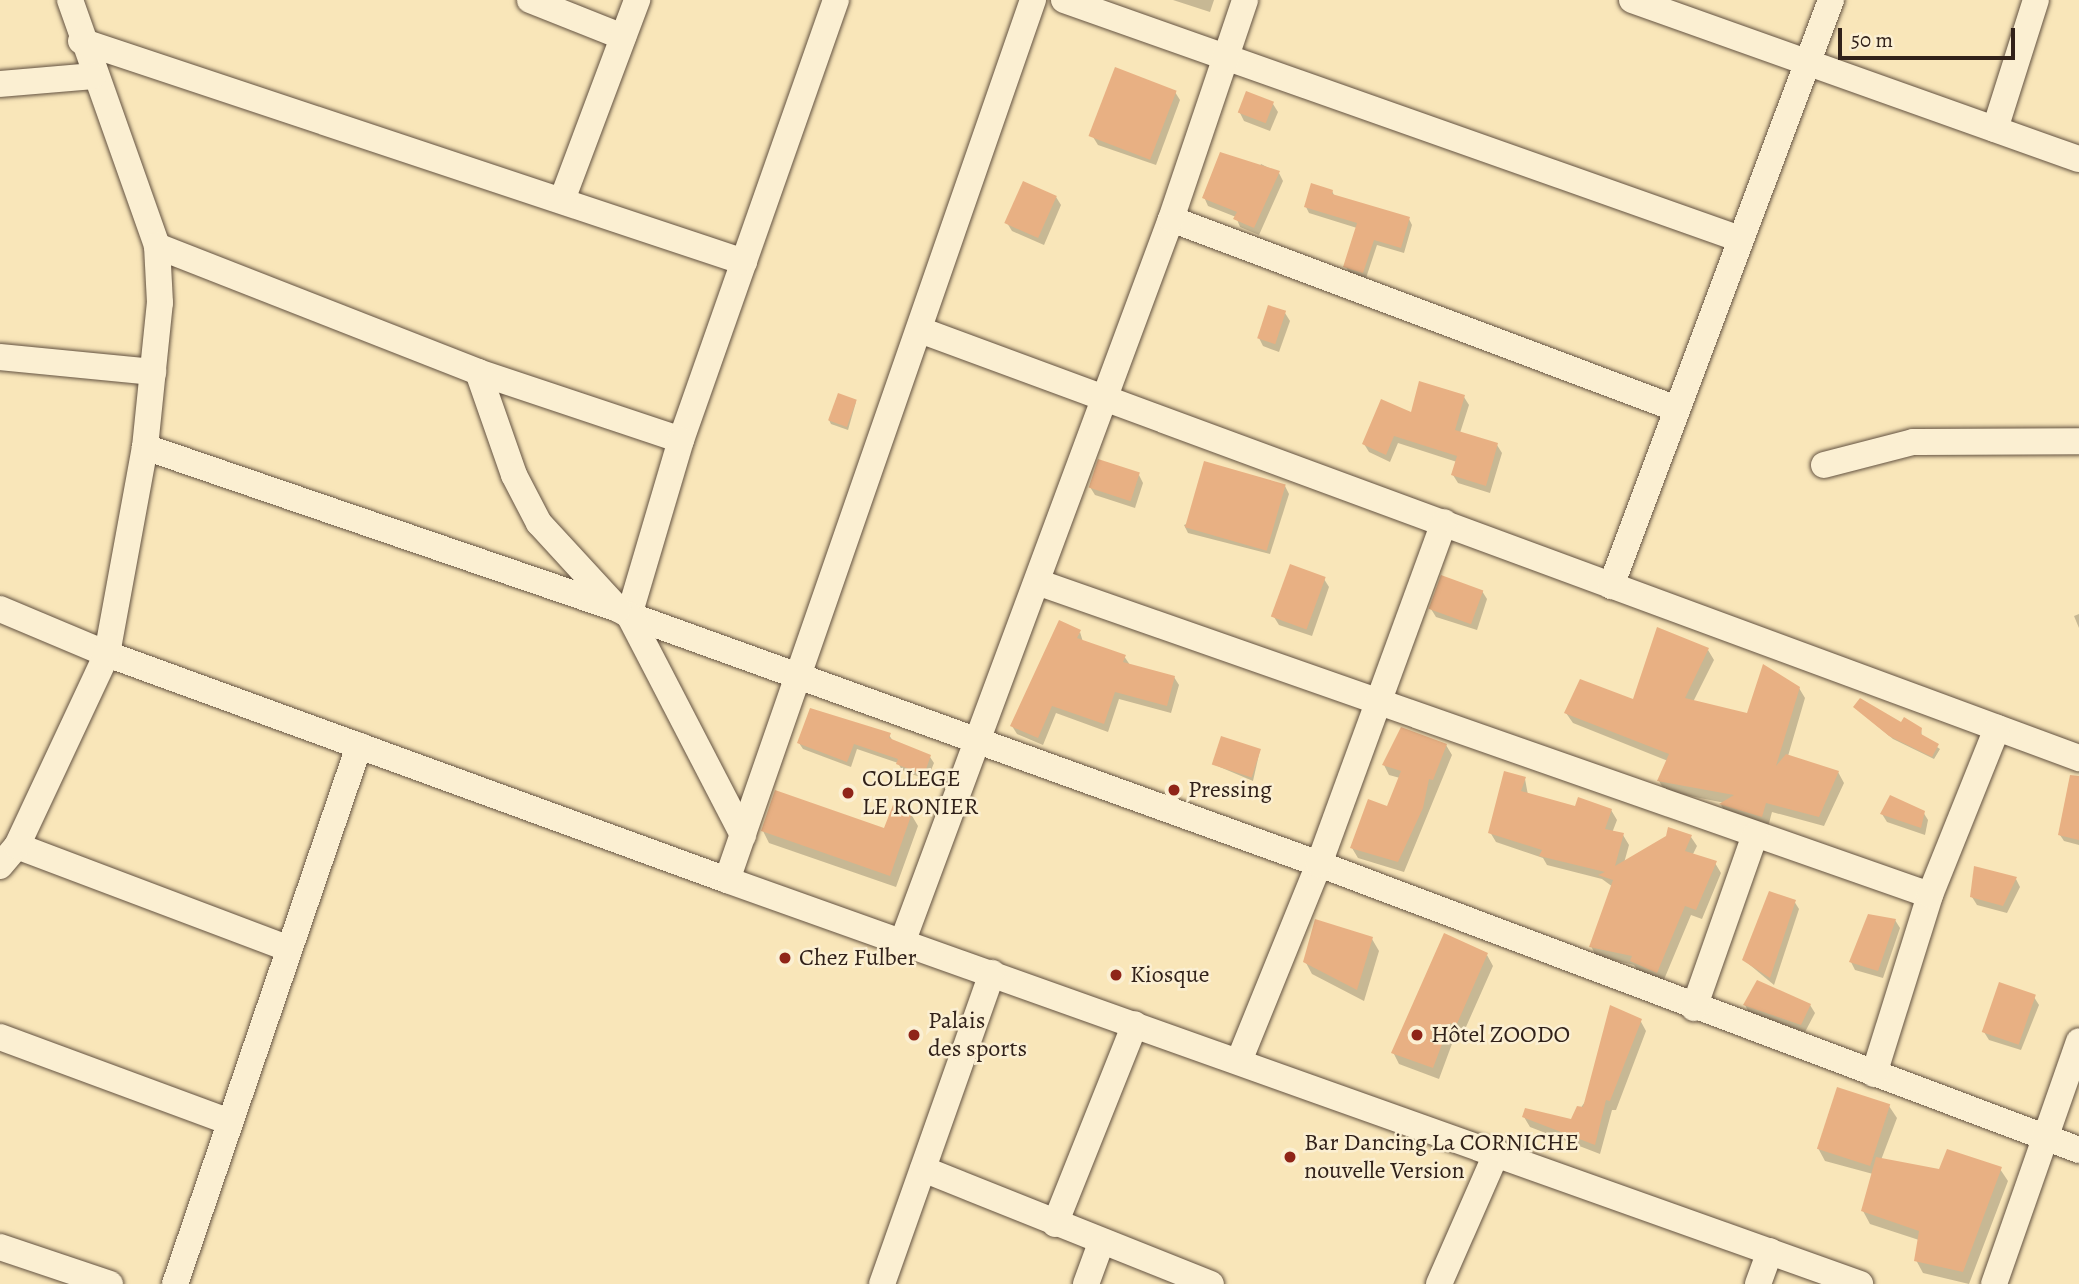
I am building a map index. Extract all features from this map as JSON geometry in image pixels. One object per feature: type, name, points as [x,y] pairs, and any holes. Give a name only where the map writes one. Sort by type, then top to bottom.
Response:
[{"type":"street","points":[[70,0],[93,76],[157,246],[160,303],[145,447],[107,653],[8,856],[289,950]]},
{"type":"street","points":[[530,0],[623,37]]},
{"type":"street","points":[[562,200],[637,0]]},
{"type":"street","points":[[624,612],[681,440],[836,0]]},
{"type":"street","points":[[727,880],[920,330],[1032,0]]},
{"type":"street","points":[[1064,0],[1740,239]]},
{"type":"street","points":[[902,943],[1037,582],[1102,397],[1171,219],[1245,0]]},
{"type":"street","points":[[1632,0],[2079,159]]},
{"type":"street","points":[[1611,586],[1831,0]]},
{"type":"street","points":[[1995,129],[2036,0]]},
{"type":"street","points":[[81,41],[744,262]]},
{"type":"street","points":[[0,84],[93,76]]},
{"type":"street","points":[[1171,219],[1677,408]]},
{"type":"street","points":[[157,246],[478,372],[681,440]]},
{"type":"street","points":[[920,330],[2079,758]]},
{"type":"street","points":[[0,357],[153,372]]},
{"type":"street","points":[[478,372],[514,475],[539,523],[624,612],[743,835]]},
{"type":"street","points":[[1824,465],[1913,442],[2079,441]]},
{"type":"street","points":[[145,447],[624,612],[978,739],[1319,864],[1694,1009],[2079,1150]]},
{"type":"street","points":[[1239,1061],[1319,864],[1444,522]]},
{"type":"street","points":[[1037,582],[1381,699],[1755,835],[1930,895]]},
{"type":"street","points":[[0,610],[107,653],[727,880],[1497,1152],[1860,1284]]},
{"type":"street","points":[[1874,1074],[1930,895],[1997,728]]},
{"type":"street","points":[[175,1284],[359,746]]},
{"type":"street","points":[[1694,1009],[1755,835]]},
{"type":"street","points":[[881,1284],[992,974]]},
{"type":"street","points":[[1055,1224],[1135,1024]]},
{"type":"street","points":[[0,1037],[230,1122]]},
{"type":"street","points":[[1994,1284],[2079,1041]]},
{"type":"street","points":[[1439,1284],[1497,1152]]},
{"type":"street","points":[[923,1169],[1101,1243],[1211,1284]]},
{"type":"street","points":[[1087,1284],[1101,1243]]},
{"type":"street","points":[[0,1247],[110,1284]]},
{"type":"street","points":[[1758,1284],[1770,1251]]},
{"type":"building","points":[[1115,67],[1177,91],[1150,160],[1088,136]]},
{"type":"building","points":[[1246,91],[1274,102],[1266,123],[1238,112]]},
{"type":"building","points":[[1220,152],[1280,171],[1254,228],[1233,219],[1237,212],[1202,198]]},
{"type":"building","points":[[1023,181],[1057,196],[1038,238],[1004,223]]},
{"type":"building","points":[[1311,183],[1333,190],[1332,194],[1410,217],[1401,248],[1374,240],[1363,273],[1343,267],[1357,223],[1304,207]]},
{"type":"building","points":[[1268,305],[1286,311],[1275,344],[1257,338]]},
{"type":"building","points":[[1419,381],[1465,395],[1455,430],[1498,443],[1486,486],[1451,475],[1457,456],[1394,436],[1386,455],[1362,444],[1381,399],[1411,412]]},
{"type":"building","points":[[838,393],[857,400],[847,427],[828,420]]},
{"type":"building","points":[[1098,459],[1140,473],[1131,501],[1089,488]]},
{"type":"building","points":[[1204,461],[1286,484],[1267,551],[1185,527]]},
{"type":"building","points":[[1290,564],[1326,577],[1307,630],[1271,617]]},
{"type":"building","points":[[1441,575],[1483,590],[1471,624],[1429,609]]},
{"type":"building","points":[[1059,620],[1081,630],[1077,638],[1126,655],[1123,662],[1175,676],[1167,706],[1115,692],[1104,724],[1052,706],[1038,738],[1010,726]]},
{"type":"building","points":[[1657,627],[1709,648],[1685,698],[1747,713],[1763,664],[1800,687],[1776,766],[1786,754],[1839,771],[1819,817],[1766,803],[1762,817],[1719,804],[1734,795],[1657,781],[1669,754],[1564,713],[1580,679],[1633,699]]},
{"type":"building","points":[[1860,698],[1901,722],[1904,717],[1922,728],[1921,734],[1939,744],[1932,757],[1889,736],[1853,707]]},
{"type":"building","points":[[810,708],[891,733],[889,738],[931,755],[924,775],[896,764],[898,759],[854,744],[847,762],[797,743]]},
{"type":"building","points":[[1401,727],[1447,744],[1433,780],[1429,779],[1423,808],[1398,862],[1350,848],[1368,799],[1387,806],[1401,771],[1382,765]]},
{"type":"building","points":[[1221,736],[1261,749],[1252,778],[1212,765]]},
{"type":"building","points":[[1504,771],[1526,777],[1521,791],[1575,806],[1578,797],[1612,809],[1605,829],[1624,833],[1615,866],[1666,836],[1668,827],[1692,835],[1685,851],[1717,861],[1696,910],[1685,906],[1657,973],[1630,961],[1632,956],[1589,947],[1613,880],[1598,875],[1605,872],[1539,856],[1542,850],[1488,833]]},
{"type":"building","points":[[2070,775],[2079,776],[2079,840],[2058,835]]},
{"type":"building","points":[[775,790],[884,828],[893,805],[912,813],[890,876],[761,831]]},
{"type":"building","points":[[1890,795],[1925,811],[1921,828],[1880,814]]},
{"type":"building","points":[[1974,866],[2017,877],[2003,906],[1970,897]]},
{"type":"building","points":[[1769,891],[1796,900],[1770,978],[1742,960]]},
{"type":"building","points":[[1868,914],[1896,919],[1878,971],[1849,962]]},
{"type":"building","points":[[1315,919],[1373,937],[1357,990],[1303,962]]},
{"type":"building","points":[[1444,933],[1488,953],[1456,1026],[1450,1023],[1433,1068],[1391,1053]]},
{"type":"building","points":[[1757,980],[1811,1004],[1801,1025],[1743,1005]]},
{"type":"building","points":[[1999,982],[2036,995],[2019,1045],[1982,1032]]},
{"type":"building","points":[[1610,1005],[1642,1019],[1610,1101],[1606,1100],[1595,1145],[1522,1117],[1525,1108],[1571,1119],[1577,1106],[1583,1107]]},
{"type":"building","points":[[1837,1087],[1890,1104],[1870,1166],[1817,1149]]},
{"type":"building","points":[[1947,1149],[2002,1167],[1963,1272],[1914,1261],[1919,1231],[1861,1211],[1876,1157],[1939,1169]]},
{"type":"place","name":"Pressing","points":[[1174,790]]},
{"type":"place","name":"COLLEGE LE RONIER","points":[[848,793]]},
{"type":"place","name":"Chez Fulber","points":[[785,958]]},
{"type":"place","name":"Kiosque","points":[[1116,975]]},
{"type":"place","name":"Palais des sports","points":[[914,1035]]},
{"type":"place","name":"Hôtel ZOODO","points":[[1417,1035]]},
{"type":"place","name":"Bar Dancing La CORNICHE nouvelle Version","points":[[1290,1157]]}]
